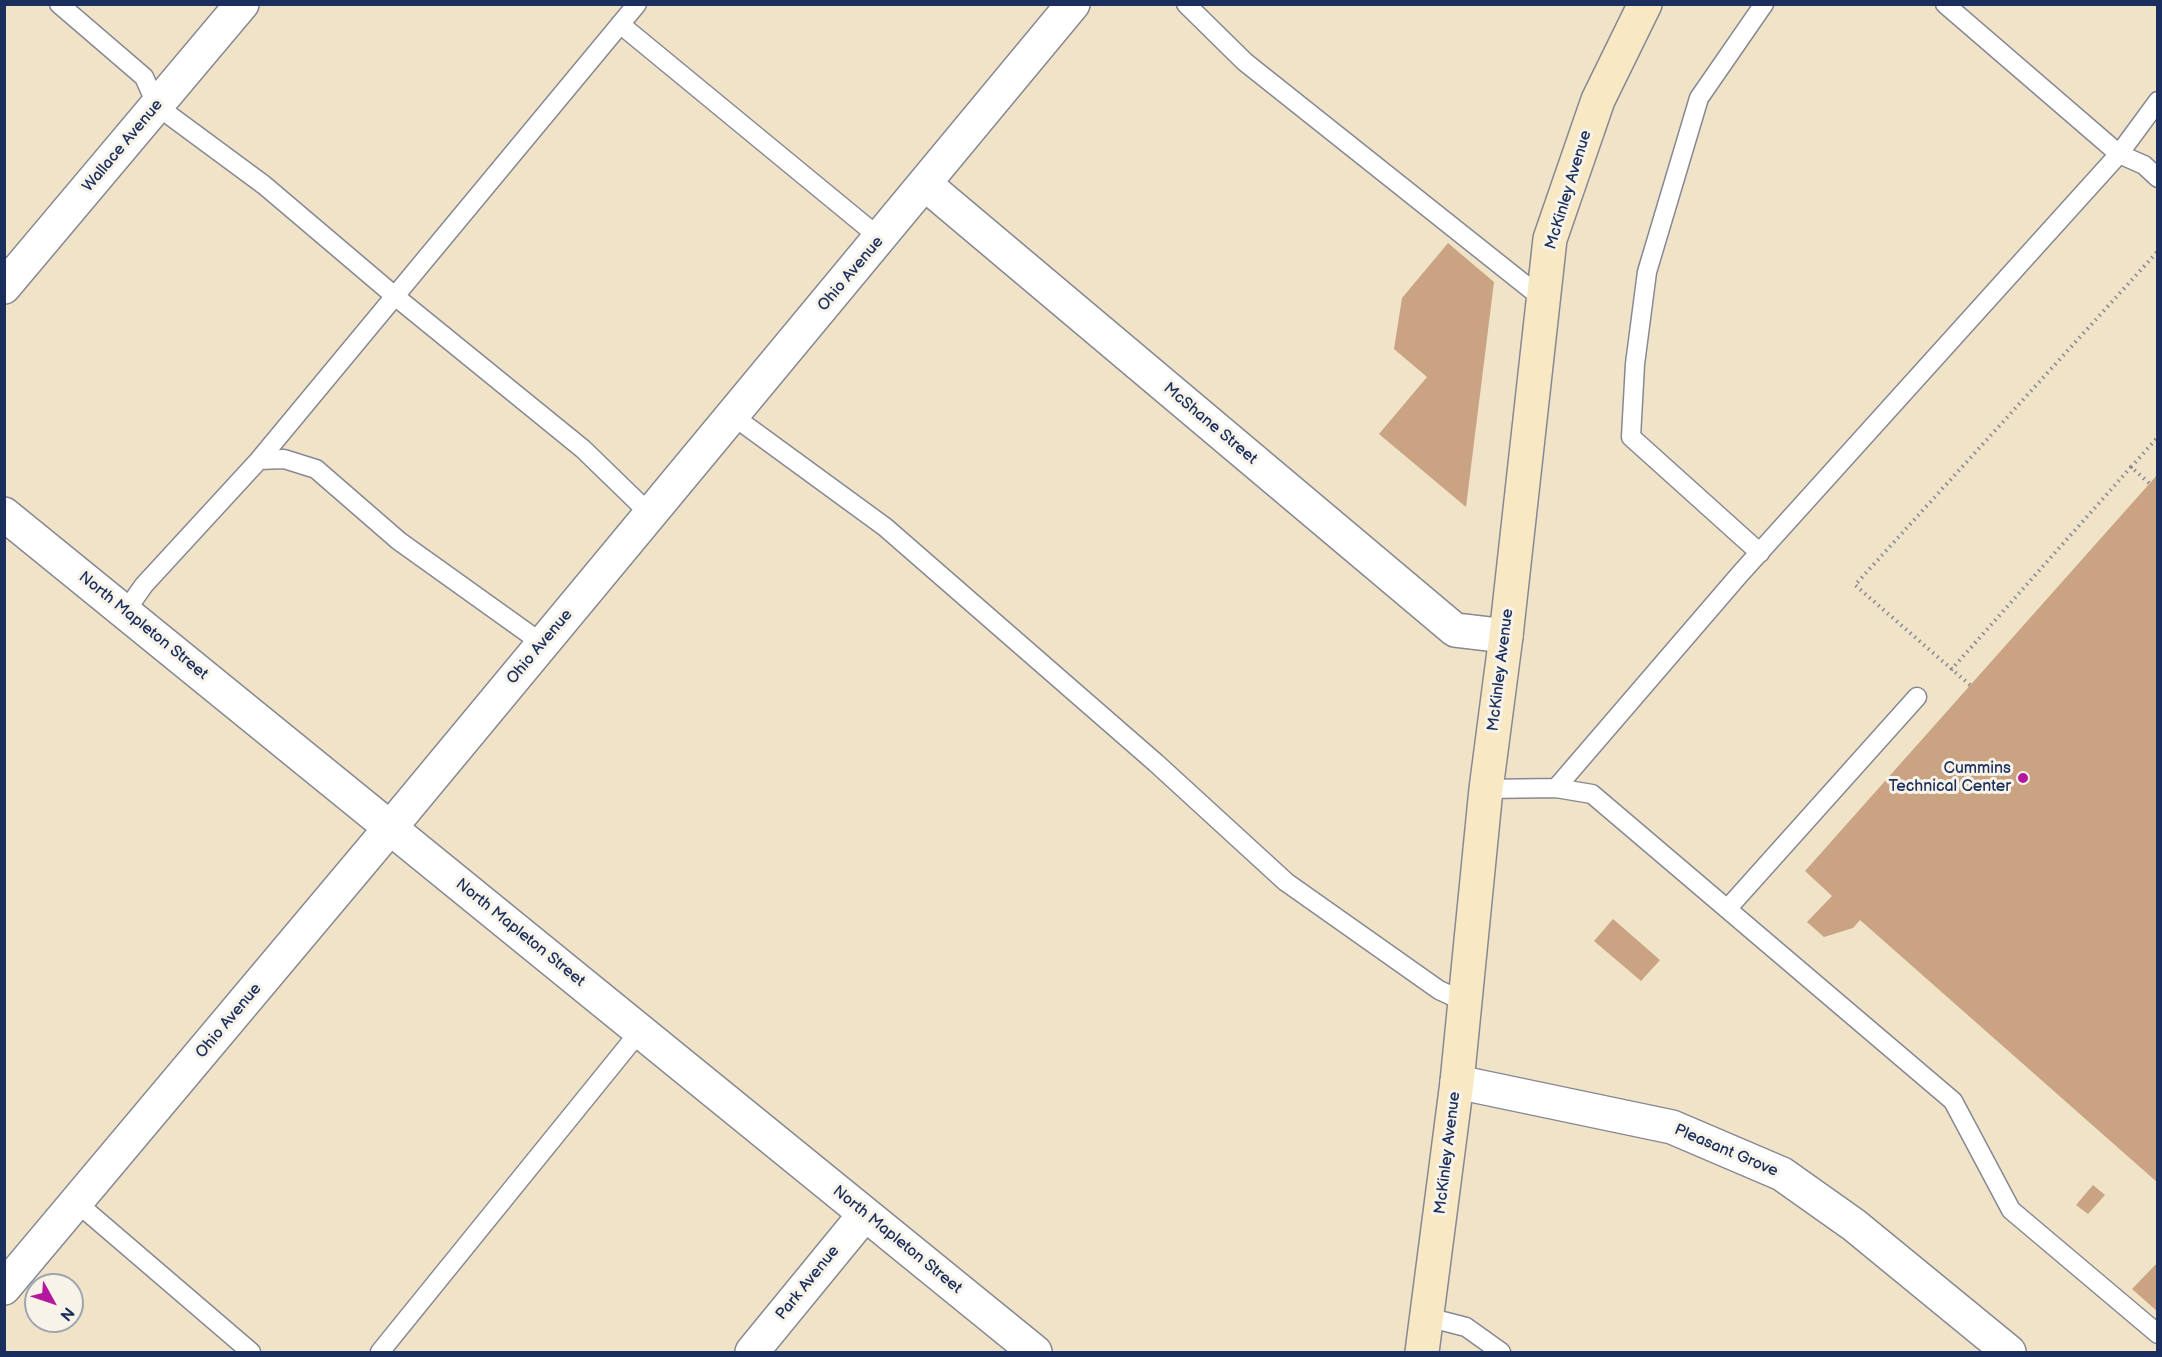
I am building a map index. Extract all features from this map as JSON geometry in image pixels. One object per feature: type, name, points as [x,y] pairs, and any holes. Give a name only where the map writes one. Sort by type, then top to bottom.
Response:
[{"type":"street","name":"Wallace Avenue","points":[[4,286],[242,4]]},
{"type":"street","name":"Ohio Avenue","points":[[6,1283],[390,828],[1073,4]]},
{"type":"street","name":"McKinley Avenue","points":[[1422,1353],[1457,1082],[1486,789],[1506,636],[1550,239],[1598,100],[1645,4]]},
{"type":"street","name":"McShane Street","points":[[925,184],[1455,630],[1506,636]]},
{"type":"street","name":"North Mapleton Street","points":[[4,514],[1035,1353]]},
{"type":"street","name":"Pleasant Grove","points":[[1457,1082],[1672,1127],[1782,1174],[1854,1225],[2009,1353]]},
{"type":"street","name":"Park Avenue","points":[[752,1353],[865,1214]]},
{"type":"lane","points":[[59,4],[144,77],[157,106],[264,185],[396,297],[583,449],[651,515]]},
{"type":"lane","points":[[125,612],[144,585],[259,460],[637,4]]},
{"type":"lane","points":[[1186,4],[1245,62],[1543,299]]},
{"type":"lane","points":[[1760,553],[1631,437],[1635,364],[1647,272],[1699,98],[1764,4]]},
{"type":"lane","points":[[1945,4],[2119,154],[2144,165],[2157,178]]},
{"type":"lane","points":[[620,24],[880,238]]},
{"type":"lane","points":[[1556,788],[1760,553],[2119,154],[2157,101]]},
{"type":"lane","points":[[733,416],[885,526],[1156,764],[1286,882],[1439,990],[1465,1002]]},
{"type":"lane","points":[[259,460],[284,459],[316,469],[399,541],[543,644]]},
{"type":"lane","points":[[1728,908],[1917,697]]},
{"type":"lane","points":[[1486,789],[1556,788],[1592,794],[1953,1101],[2011,1210],[2157,1334]]},
{"type":"lane","points":[[380,1353],[640,1031]]},
{"type":"lane","points":[[76,1202],[250,1353]]},
{"type":"lane","points":[[1427,1317],[1466,1327],[1501,1353]]},
{"type":"path","points":[[1970,685],[1855,585],[2157,251]]},
{"type":"path","points":[[1951,670],[2157,437]]},
{"type":"path","points":[[2131,467],[2150,483]]},
{"type":"building","points":[[1448,243],[1494,282],[1466,507],[1379,434],[1427,377],[1394,349],[1402,298]]},
{"type":"building","name":"Cummins Technical Center","points":[[2158,474],[2158,1183],[1860,920],[1853,928],[1824,937],[1807,922],[1832,896],[1805,871]]},
{"type":"building","points":[[1613,919],[1660,960],[1641,981],[1594,941]]},
{"type":"building","points":[[2093,1185],[2105,1195],[2088,1214],[2076,1205]]},
{"type":"building","points":[[2158,1262],[2158,1312],[2132,1289]]},
{"type":"place","name":"Cummins Technical Center","points":[[2023,778]]}]
